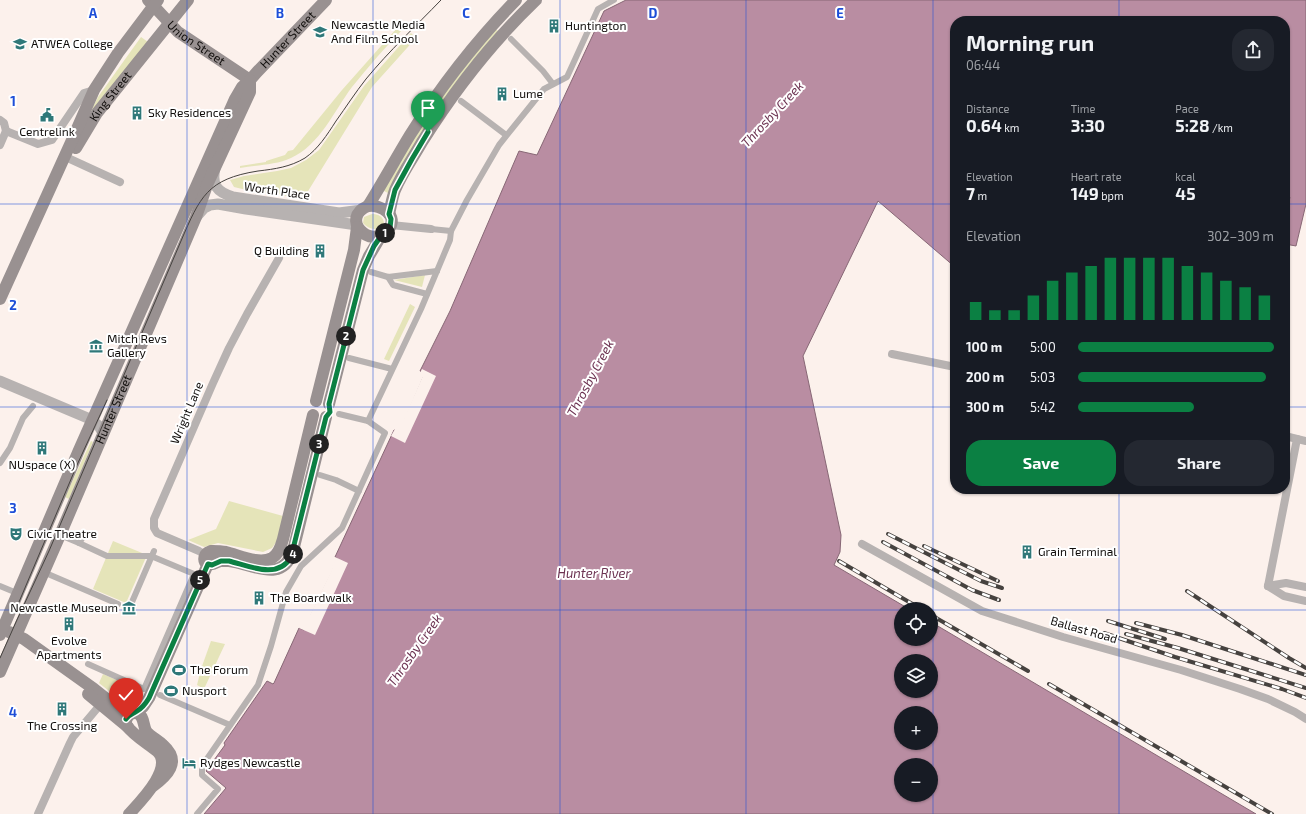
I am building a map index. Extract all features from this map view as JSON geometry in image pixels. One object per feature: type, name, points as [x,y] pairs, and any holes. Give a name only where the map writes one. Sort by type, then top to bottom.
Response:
[{"type":"main road","name":"King Street","points":[[44,201],[97,113],[188,0]]},
{"type":"main road","name":"Hunter Street","points":[[1,632],[79,450],[234,99],[242,87],[326,0]]},
{"type":"main road","points":[[138,717],[156,694],[210,558],[226,552],[261,560],[272,557],[280,549],[313,415],[312,407],[316,401],[354,250],[358,216],[365,208],[410,135],[443,87],[475,45],[516,0]]},
{"type":"main road","points":[[210,558],[273,570],[284,566],[288,562],[293,551],[326,417],[330,412],[329,404],[363,270],[369,256],[381,236],[388,230],[393,197],[400,181],[412,159],[465,80],[536,0]]},
{"type":"main road","name":"King Street","points":[[0,299],[94,90],[153,2]]},
{"type":"main road","name":"Union Street","points":[[153,2],[178,32],[250,80]]},
{"type":"main road","name":"Hunter Street","points":[[0,672],[196,217],[207,185],[250,92],[250,80]]},
{"type":"main road","points":[[365,208],[375,206],[381,208],[390,219]]},
{"type":"main road","points":[[357,226],[362,233],[366,235],[381,236]]},
{"type":"main road","points":[[316,401],[323,400],[329,404]]},
{"type":"main road","points":[[313,415],[318,418],[326,417]]},
{"type":"main road","points":[[1,632],[16,635],[24,639],[61,666],[72,672],[128,728],[157,751],[162,758],[162,768],[152,787]]},
{"type":"main road","points":[[103,702],[123,712],[138,717],[146,731],[167,750],[172,761],[171,767],[167,774],[152,787],[129,814]]},
{"type":"main road","points":[[128,728],[138,730],[142,726],[138,717]]},
{"type":"street","points":[[368,421],[437,271],[450,240],[451,230],[467,200],[506,135],[544,89],[567,76],[598,9],[614,0]]},
{"type":"street","points":[[511,39],[543,71],[553,84]]},
{"type":"street","points":[[6,131],[38,144],[52,140],[84,93],[94,90]]},
{"type":"street","points":[[461,101],[506,135]]},
{"type":"street","points":[[0,120],[4,123],[6,131],[0,146]]},
{"type":"street","points":[[70,159],[120,182]]},
{"type":"street","name":"Worth Place","points":[[217,164],[214,180],[216,187],[222,193],[233,197],[339,213],[365,208]]},
{"type":"street","name":"Worth Place","points":[[196,217],[204,208],[210,205],[218,204],[357,226]]},
{"type":"street","points":[[390,219],[432,229],[451,230]]},
{"type":"street","name":"Wright Lane","points":[[210,558],[199,551],[159,534],[154,530],[153,524],[155,516],[213,383],[247,314],[279,258]]},
{"type":"street","points":[[371,272],[388,277],[437,271]]},
{"type":"street","points":[[388,277],[393,285],[427,294]]},
{"type":"street","points":[[892,354],[950,366]]},
{"type":"street","points":[[349,358],[392,369]]},
{"type":"street","points":[[0,381],[93,421],[101,427],[103,433]]},
{"type":"street","points":[[0,463],[10,448],[23,418],[33,406]]},
{"type":"street","points":[[197,814],[218,789],[202,775],[202,766],[258,685],[271,646],[286,592],[301,566],[342,528],[385,433],[368,421],[339,414]]},
{"type":"street","points":[[1290,437],[1306,441]]},
{"type":"street","points":[[1290,474],[1297,439]]},
{"type":"street","points":[[320,475],[336,480],[359,491]]},
{"type":"street","points":[[1268,586],[1286,494]]},
{"type":"street","points":[[60,535],[107,556],[153,553],[194,574],[144,688],[88,664]]},
{"type":"street","points":[[78,543],[83,537]]},
{"type":"street","name":"Ballast Road","points":[[862,544],[982,611],[1063,637],[1181,670],[1240,689],[1268,699],[1295,712],[1306,720]]},
{"type":"street","points":[[132,602],[153,553]]},
{"type":"street","points":[[48,574],[118,604]]},
{"type":"street","points":[[1268,586],[1286,583],[1306,587]]},
{"type":"street","points":[[0,586],[12,591]]},
{"type":"street","points":[[1268,586],[1284,596],[1306,601]]},
{"type":"street","points":[[156,694],[230,725]]},
{"type":"street","points":[[38,814],[70,743],[103,702]]},
{"type":"green space","points":[[397,20],[405,27],[391,41],[352,87],[326,127],[310,145],[291,158],[285,160],[240,168],[240,166],[266,162],[285,155],[288,151],[293,150],[342,90],[397,28],[394,24]]},
{"type":"green space","points":[[495,28],[501,34],[390,194],[382,190],[426,116]]},
{"type":"green space","points":[[411,33],[416,38],[372,87],[302,201],[278,194],[234,187],[230,180],[244,176],[291,168],[306,160],[319,150],[364,86]]},
{"type":"green space","points":[[141,37],[148,42],[68,156],[98,97]]},
{"type":"green space","points":[[372,214],[378,215],[383,219],[384,223],[380,228],[374,229],[363,223],[364,217]]},
{"type":"green space","points":[[425,275],[422,287],[394,280]]},
{"type":"green space","points":[[410,304],[415,307],[389,361],[384,359]]},
{"type":"green space","points":[[91,441],[93,442],[69,499],[65,497]]},
{"type":"green space","points":[[229,501],[283,516],[279,538],[272,548],[263,552],[218,543],[204,547],[188,540],[216,529]]},
{"type":"green space","points":[[113,541],[147,555],[126,603],[93,589]]},
{"type":"green space","points":[[211,641],[225,644],[204,689],[197,685]]},
{"type":"green space","points":[[103,674],[139,690],[134,702],[130,704],[124,703],[99,683]]},
{"type":"water","name":"Hunter River","points":[[626,0],[1306,0],[1306,204],[1296,246],[1290,245],[1290,16],[950,16],[950,263],[878,201],[803,356],[841,535],[840,552],[834,565],[897,602],[894,602],[894,646],[938,646],[938,626],[1256,814],[204,814],[226,788],[206,771],[267,681],[273,684],[274,683],[299,628],[304,630],[338,559],[335,557],[394,430],[400,431],[425,373],[420,371],[450,311],[519,151],[537,155],[604,11]]},
{"type":"pier","points":[[422,369],[436,376],[405,443],[391,436],[395,429],[398,429],[401,425],[422,378],[423,375],[420,373]]},
{"type":"pier","points":[[335,557],[348,563],[315,635],[299,628],[300,626],[303,628],[310,615],[333,567],[332,566],[336,560],[334,559]]},
{"type":"tram line","points":[[0,658],[49,551],[181,241],[200,202],[216,185],[227,179],[241,174],[288,166],[310,154],[322,141],[366,79],[441,0]]},
{"type":"tram line","points":[[19,602],[77,465],[107,400]]},
{"type":"railway","points":[[888,534],[981,581],[1002,588]]},
{"type":"railway","points":[[883,542],[972,590],[999,600]]},
{"type":"railway","points":[[924,546],[998,581]]},
{"type":"railway","points":[[839,561],[909,602]]},
{"type":"railway","points":[[1187,591],[1306,668]]},
{"type":"railway","points":[[938,619],[1028,671]]},
{"type":"railway","points":[[1108,621],[1165,639]]},
{"type":"railway","points":[[1136,623],[1182,635],[1306,675]]},
{"type":"railway","points":[[1104,633],[1175,657],[1282,689],[1306,698]]},
{"type":"railway","points":[[1126,634],[1178,648],[1306,688]]},
{"type":"railway","points":[[1049,684],[1272,814]]},
{"type":"place","name":"Huntington","points":[[554,26]]},
{"type":"place","name":"Newcastle Media And Film School","points":[[320,32]]},
{"type":"place","name":"ATWEA College","points":[[20,44]]},
{"type":"place","name":"Lume","points":[[502,94]]},
{"type":"place","name":"Sky Residences","points":[[137,113]]},
{"type":"place","name":"Centrelink","points":[[47,115]]},
{"type":"place","name":"Q Building","points":[[320,251]]},
{"type":"place","name":"Mitch Revs Gallery","points":[[96,346]]},
{"type":"place","name":"NUspace (X)","points":[[42,448]]},
{"type":"place","name":"Civic Theatre","points":[[16,534]]},
{"type":"place","name":"Grain Terminal","points":[[1027,552]]},
{"type":"place","name":"The Boardwalk","points":[[259,598]]},
{"type":"place","name":"Newcastle Museum","points":[[129,608]]},
{"type":"place","name":"Evolve Apartments","points":[[69,624]]},
{"type":"place","name":"The Forum","points":[[179,670]]},
{"type":"place","name":"Nusport","points":[[171,691]]},
{"type":"place","name":"The Crossing","points":[[62,709]]},
{"type":"place","name":"Rydges Newcastle","points":[[189,763]]},
{"type":"route","points":[[126,719],[129,715],[141,709],[149,698],[208,564],[212,565],[221,561],[229,561],[267,570],[273,570],[284,566],[291,557],[326,417],[330,412],[329,404],[360,279],[374,246],[381,236],[390,228],[391,219],[389,214],[395,190],[428,132]]},
{"type":"water label","name":"Throsby Creek","points":[[772,114]]},
{"type":"water label","name":"Throsby Creek","points":[[590,378]]},
{"type":"water label","name":"Throsby Creek","points":[[414,650]]}]
